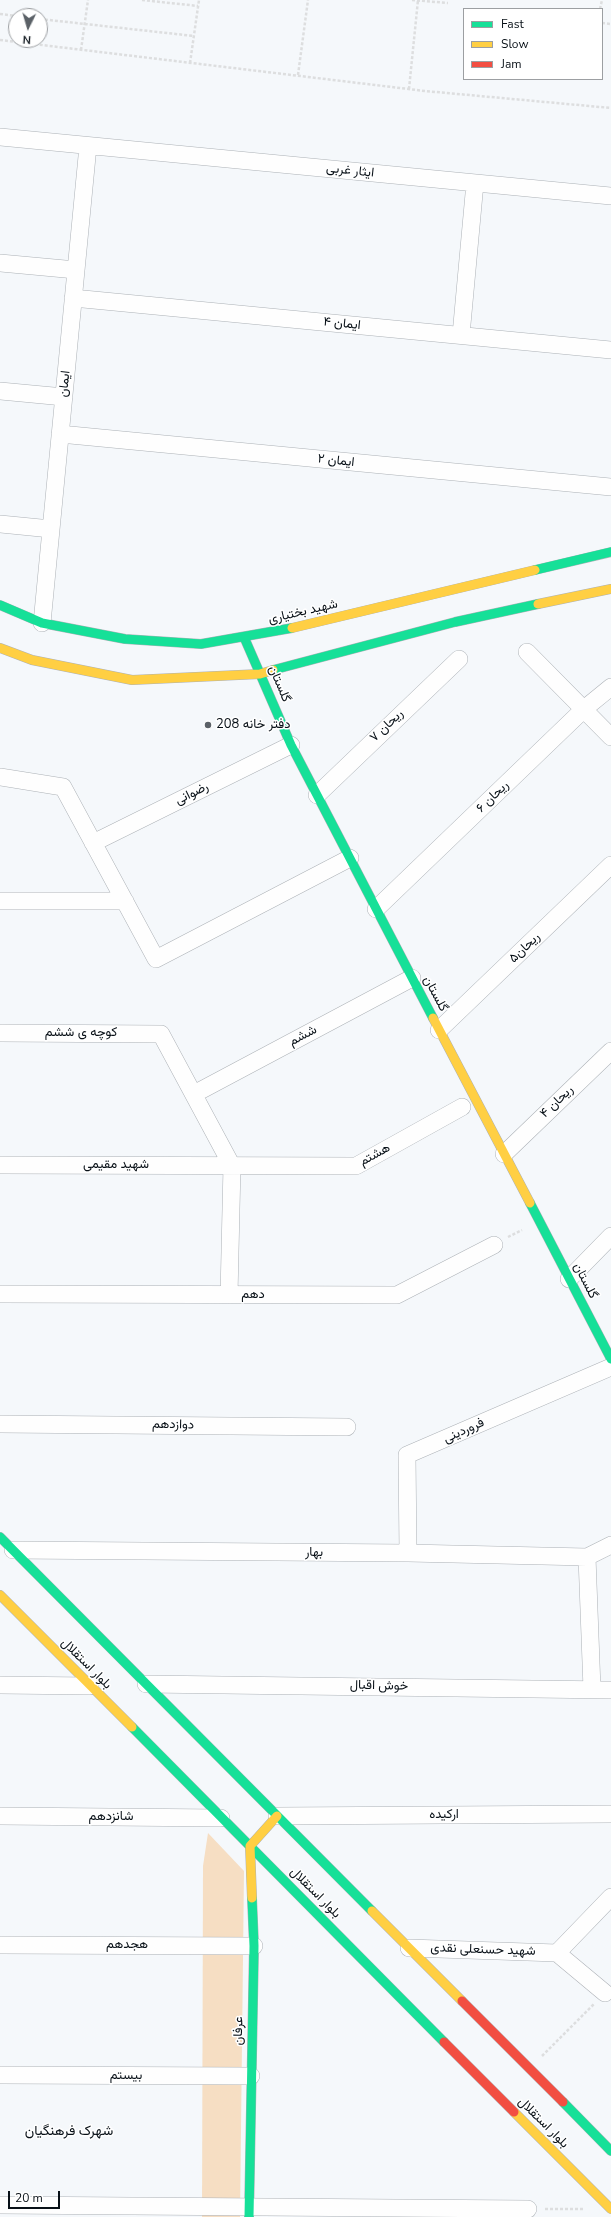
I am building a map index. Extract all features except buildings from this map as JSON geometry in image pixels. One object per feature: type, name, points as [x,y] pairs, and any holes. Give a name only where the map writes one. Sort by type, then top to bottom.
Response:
[{"type":"main road","name":"شهید بختیاری","points":[[0,605],[42,623],[125,639],[201,644],[265,634],[611,552]]},
{"type":"main road","points":[[0,648],[32,660],[132,680],[260,674],[455,622],[611,589]]},
{"type":"main road","name":"گلستان","points":[[244,637],[291,745],[611,1359]]},
{"type":"main road","points":[[0,1537],[611,2151]]},
{"type":"main road","name":"بلوار استقلال","points":[[0,1595],[611,2209]]},
{"type":"main road","points":[[250,1846],[277,1816]]},
{"type":"main road","name":"عرفان","points":[[249,2212],[254,1946],[250,1846]]},
{"type":"street","name":"ایثار غربی","points":[[0,137],[611,196]]},
{"type":"street","name":"ایمان","points":[[42,623],[88,146]]},
{"type":"street","points":[[461,335],[475,183]]},
{"type":"street","points":[[0,263],[76,270]]},
{"type":"street","name":"ایمان ۴","points":[[74,298],[611,350]]},
{"type":"street","points":[[0,391],[64,397]]},
{"type":"street","name":"ایمان ۲","points":[[60,434],[611,487]]},
{"type":"street","points":[[0,524],[51,528]]},
{"type":"street","points":[[527,652],[611,737]]},
{"type":"street","name":"ریحان ۷","points":[[317,795],[458,659]]},
{"type":"street","name":"ریحان ۶","points":[[376,909],[584,709],[611,687]]},
{"type":"street","name":"رضوانی","points":[[93,843],[291,745]]},
{"type":"street","points":[[0,777],[63,787],[156,959],[350,858]]},
{"type":"street","name":"ریحان۵","points":[[440,1030],[611,865]]},
{"type":"street","points":[[0,901],[125,901]]},
{"type":"street","name":"ششم","points":[[194,1094],[412,978]]},
{"type":"street","name":"کوچه ی ششم","points":[[0,1033],[161,1034],[194,1094]]},
{"type":"street","name":"ریحان ۴","points":[[504,1154],[611,1051]]},
{"type":"street","points":[[194,1094],[232,1166],[229,1295]]},
{"type":"street","name":"هشتم","points":[[232,1166],[356,1166],[462,1107]]},
{"type":"street","name":"شهید مقیمی","points":[[0,1165],[232,1166]]},
{"type":"street","points":[[569,1279],[611,1236]]},
{"type":"street","name":"دهم","points":[[0,1294],[397,1295],[494,1245]]},
{"type":"street","name":"فروردینی","points":[[408,1553],[407,1456],[611,1367]]},
{"type":"street","name":"دوازدهم","points":[[0,1424],[347,1427]]},
{"type":"street","name":"بهار","points":[[13,1550],[408,1553],[587,1557],[611,1545]]},
{"type":"street","points":[[587,1557],[592,1689]]},
{"type":"street","name":"خوش اقبال","points":[[146,1684],[611,1690]]},
{"type":"street","points":[[0,1685],[90,1686]]},
{"type":"street","name":"ارکیده","points":[[277,1816],[611,1814]]},
{"type":"street","name":"شانزدهم","points":[[0,1816],[221,1818]]},
{"type":"street","points":[[604,1994],[557,1953],[611,1897]]},
{"type":"street","name":"هجدهم","points":[[0,1945],[254,1946]]},
{"type":"street","name":"شهید حسنعلی نقدی","points":[[409,1948],[557,1953]]},
{"type":"street","name":"بیستم","points":[[0,2076],[251,2076]]},
{"type":"street","points":[[0,2205],[249,2212],[528,2208]]},
{"type":"path","points":[[81,50],[86,24],[88,0]]},
{"type":"path","points":[[142,0],[198,6]]},
{"type":"path","points":[[190,63],[199,0]]},
{"type":"path","points":[[298,76],[308,0]]},
{"type":"path","points":[[412,0],[448,3]]},
{"type":"path","points":[[410,89],[418,0]]},
{"type":"path","points":[[48,20],[194,36]]},
{"type":"path","points":[[0,40],[410,89],[611,108]]},
{"type":"path","points":[[494,1245],[539,1221]]},
{"type":"path","points":[[529,2069],[604,1994]]},
{"type":"path","points":[[528,2208],[611,2209]]},
{"type":"shaded area","points":[[208,1833],[244,1871],[240,2217],[202,2217],[203,1866]]},
{"type":"traffic: fast","points":[[535,570],[611,552]]},
{"type":"traffic: fast","points":[[273,670],[455,622],[538,604]]},
{"type":"traffic: fast","points":[[0,605],[42,623],[125,639],[201,644],[292,628]]},
{"type":"traffic: fast","points":[[244,637],[291,745],[433,1018]]},
{"type":"traffic: fast","points":[[530,1203],[611,1359]]},
{"type":"traffic: fast","points":[[0,1537],[372,1911]]},
{"type":"traffic: fast","points":[[132,1727],[444,2042]]},
{"type":"traffic: fast","points":[[249,2217],[254,1946],[252,1898]]},
{"type":"traffic: fast","points":[[563,2102],[611,2151]]},
{"type":"traffic: slow","points":[[292,628],[535,570]]},
{"type":"traffic: slow","points":[[538,604],[611,589]]},
{"type":"traffic: slow","points":[[0,648],[32,660],[132,680],[260,674],[273,670]]},
{"type":"traffic: slow","points":[[433,1018],[530,1203]]},
{"type":"traffic: slow","points":[[0,1595],[132,1727]]},
{"type":"traffic: slow","points":[[252,1898],[250,1846],[277,1816]]},
{"type":"traffic: slow","points":[[372,1911],[462,2001]]},
{"type":"traffic: slow","points":[[514,2112],[611,2209]]},
{"type":"traffic: jam","points":[[462,2001],[563,2102]]},
{"type":"traffic: jam","points":[[444,2042],[514,2112]]},
{"type":"place","name":"دفتر خانه 208","points":[[208,725]]},
{"type":"district","name":"شهرک فرهنگیان","points":[[69,2132]]}]
